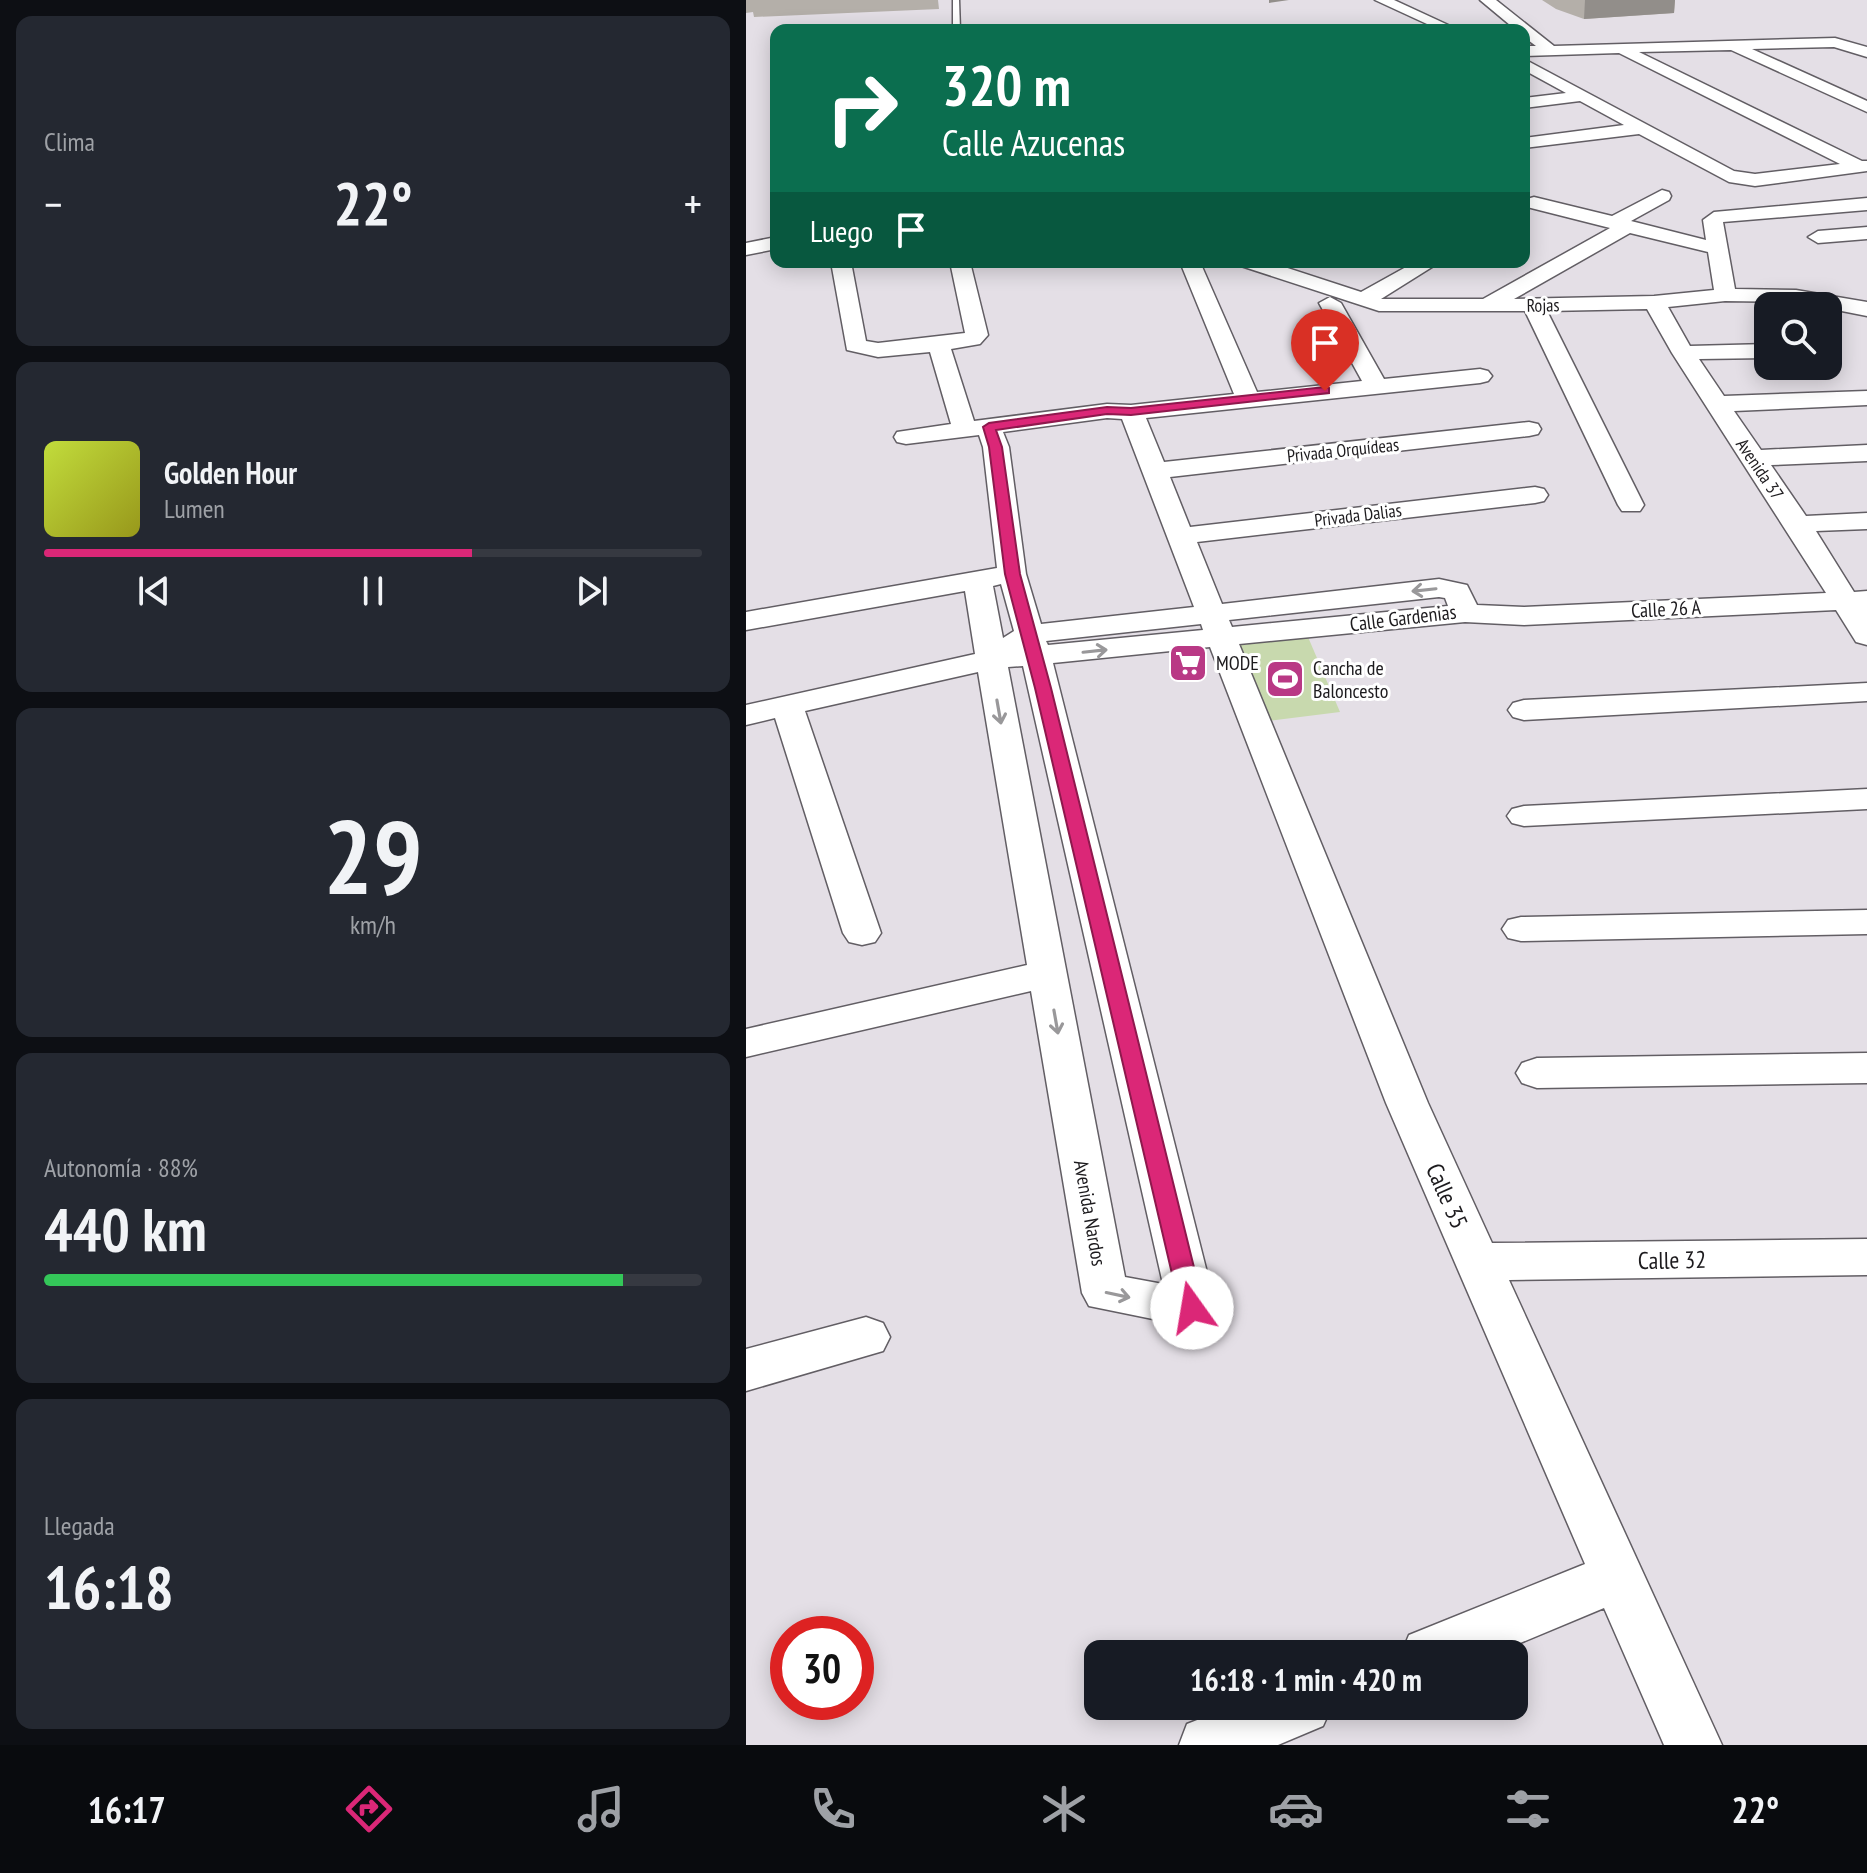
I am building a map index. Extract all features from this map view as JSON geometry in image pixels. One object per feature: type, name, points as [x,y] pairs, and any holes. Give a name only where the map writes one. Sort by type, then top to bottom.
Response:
[{"type":"street","points":[[1382,0],[1438,24]]},
{"type":"street","points":[[1487,0],[1517,24]]},
{"type":"street","points":[[1530,34],[1550,50]]},
{"type":"street","points":[[1530,51],[1843,42],[1867,52]]},
{"type":"street","points":[[1731,45],[1867,107]]},
{"type":"street","points":[[1620,48],[1864,166]]},
{"type":"street","points":[[1530,67],[1729,176],[1742,180],[1864,166]]},
{"type":"street","points":[[1530,102],[1584,96]]},
{"type":"street","points":[[1530,142],[1645,128]]},
{"type":"street","points":[[1530,205],[1557,190]]},
{"type":"street","points":[[1625,227],[1620,219],[1662,196]]},
{"type":"street","points":[[1725,295],[1713,220],[1721,216],[1867,204]]},
{"type":"street","points":[[1530,206],[1716,248]]},
{"type":"street","points":[[1486,306],[1625,227]]},
{"type":"street","points":[[1818,237],[1867,233]]},
{"type":"street","points":[[746,249],[770,244]]},
{"type":"street","points":[[842,268],[855,345],[861,349],[972,339],[977,335],[961,268]]},
{"type":"street","points":[[1193,268],[1248,398]]},
{"type":"street","name":"Rojas","points":[[1265,268],[1379,305],[1654,302],[1725,295],[1796,296],[1867,309]]},
{"type":"street","points":[[1361,301],[1419,268]]},
{"type":"street","name":"Avenida 37","points":[[1654,302],[1683,353],[1752,458],[1856,600],[1867,636]]},
{"type":"street","points":[[1330,303],[1376,386]]},
{"type":"street","points":[[1533,305],[1631,505]]},
{"type":"street","name":"Avenida Nardos","points":[[938,342],[983,435],[995,577],[989,660],[1105,1293],[1192,1308],[1033,645],[995,577]]},
{"type":"street","points":[[1683,353],[1754,351]]},
{"type":"street","points":[[983,435],[901,449],[1107,411],[1131,412],[1480,376]]},
{"type":"street","points":[[1717,404],[1867,398]]},
{"type":"street","name":"Calle 35","points":[[1131,412],[1407,1103],[1693,1745]]},
{"type":"street","name":"Privada Orquídeas","points":[[1156,471],[1529,429]]},
{"type":"street","points":[[1752,458],[1867,453]]},
{"type":"street","name":"Privada Dalias","points":[[1180,536],[1535,495]]},
{"type":"street","points":[[1798,524],[1867,521]]},
{"type":"street","points":[[746,621],[995,577]]},
{"type":"street","name":"Calle 26 A","points":[[1465,613],[1524,616],[1856,600]]},
{"type":"street","name":"Calle Gardenias","points":[[746,715],[989,660],[1033,645],[1216,625],[1465,613]]},
{"type":"street","points":[[1524,710],[1867,692]]},
{"type":"street","points":[[787,706],[862,933]]},
{"type":"street","points":[[1524,816],[1867,799]]},
{"type":"street","points":[[1521,929],[1867,922]]},
{"type":"street","points":[[746,1043],[1047,974]]},
{"type":"street","points":[[1537,1073],[1867,1068]]},
{"type":"street","name":"Calle 32","points":[[1476,1262],[1867,1257]]},
{"type":"street","points":[[746,1370],[866,1337]]},
{"type":"street","points":[[1463,1640],[1618,1576]]},
{"type":"street","points":[[1208,1745],[1269,1720]]},
{"type":"lane","points":[[956,0],[957,24]]},
{"type":"green space","name":"Cancha de Baloncesto","points":[[1308,637],[1340,712],[1260,722],[1232,646]]},
{"type":"place","name":"MODE","points":[[1188,663]]},
{"type":"place","name":"Cancha de Baloncesto","points":[[1285,679]]},
{"type":"route","points":[[1192,1308],[1036,657],[1012,574],[996,447],[989,427],[1107,411],[1131,412],[1325,391]]}]
